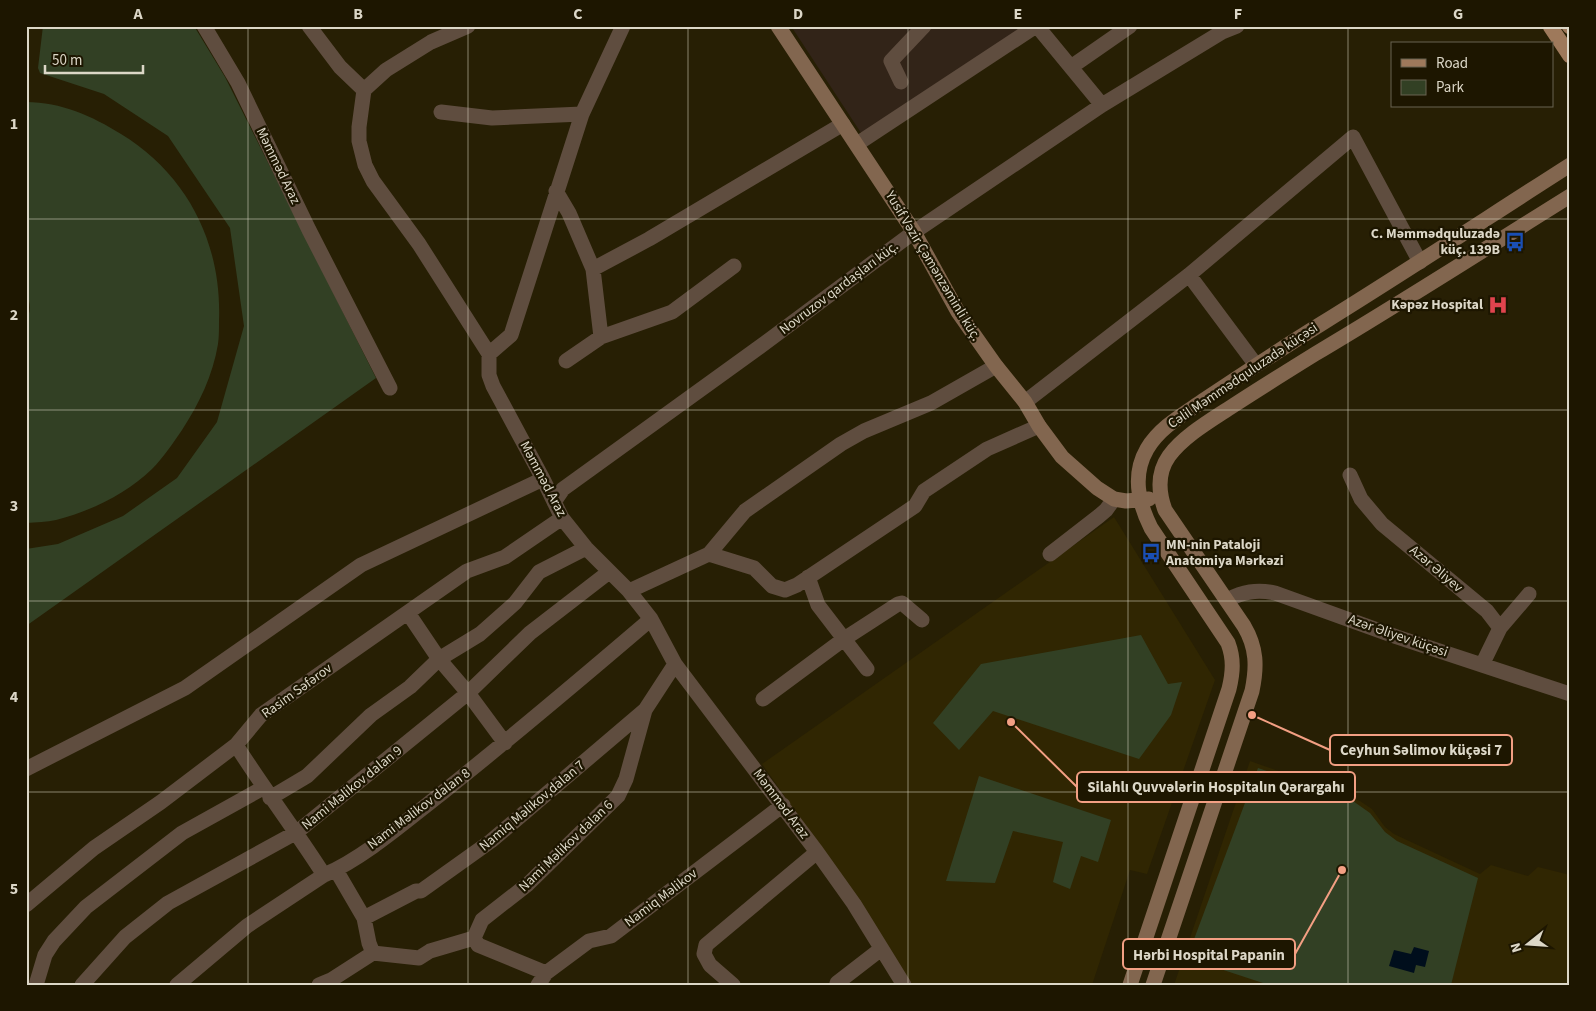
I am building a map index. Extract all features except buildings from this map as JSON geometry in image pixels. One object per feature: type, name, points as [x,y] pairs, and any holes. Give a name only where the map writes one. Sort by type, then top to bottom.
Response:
[{"type":"main road","name":"Yusif Vəzir Çəmənzəminli küç.","points":[[778,26],[914,232],[958,312],[996,366],[1025,402],[1039,426],[1062,457],[1097,488],[1114,499],[1140,501],[1160,496]]},
{"type":"main road","points":[[1550,26],[1570,56]]},
{"type":"main road","name":"Cəlil Məmmədquluzadə küçəsi","points":[[1130,985],[1233,673],[1233,660],[1228,643],[1151,528],[1140,501],[1138,478],[1147,449],[1163,429],[1256,365],[1570,165]]},
{"type":"main road","name":"Cəlil Məmmədquluzadə küçəsi","points":[[1160,496],[1159,486],[1163,466],[1176,447],[1209,422],[1570,196]]},
{"type":"main road","points":[[1324,322],[1336,342]]},
{"type":"main road","points":[[1153,985],[1254,681],[1256,666],[1251,638],[1172,521],[1160,496]]},
{"type":"main road","points":[[1210,744],[1231,751]]},
{"type":"street","name":"Məmməd Araz","points":[[204,26],[238,83],[309,230],[390,388]]},
{"type":"street","points":[[309,26],[340,67],[364,90],[386,70],[431,42],[468,26]]},
{"type":"street","points":[[489,354],[511,336],[582,114],[623,26]]},
{"type":"street","points":[[901,82],[891,61],[924,26]]},
{"type":"street","points":[[857,144],[1037,26],[1102,105]]},
{"type":"street","points":[[1071,67],[1130,26]]},
{"type":"street","name":"Novruzov qardaşları küç.","points":[[554,502],[563,489],[765,343],[914,232],[1102,105],[1222,32],[1237,26]]},
{"type":"street","name":"Məmməd Araz","points":[[364,90],[359,141],[365,165],[373,181],[419,244],[489,354],[490,375],[493,386],[562,518],[586,548],[629,591],[651,619],[675,664],[817,852],[854,904],[904,985]]},
{"type":"street","points":[[441,112],[492,118],[582,114]]},
{"type":"street","points":[[593,269],[650,239],[843,124]]},
{"type":"street","points":[[1025,402],[1189,275],[1353,137],[1420,262]]},
{"type":"street","points":[[556,191],[569,213],[593,269],[601,337]]},
{"type":"street","points":[[566,361],[601,337],[672,312],[734,266]]},
{"type":"street","points":[[1189,275],[1256,365]]},
{"type":"street","points":[[629,591],[709,554],[745,511],[841,444],[864,431],[931,403],[996,366]]},
{"type":"street","points":[[709,554],[754,568],[772,586],[785,590],[797,585],[915,506],[924,491],[987,449],[1039,426]]},
{"type":"street","name":"Azər Əliyev","points":[[1350,476],[1361,499],[1382,524],[1487,612],[1500,628]]},
{"type":"street","points":[[26,769],[185,688],[361,565],[543,479]]},
{"type":"street","points":[[1050,554],[1106,510],[1114,499]]},
{"type":"street","name":"Rasim Səfərov","points":[[26,906],[94,848],[161,802],[236,745],[261,715],[467,571],[505,557],[562,518]]},
{"type":"street","points":[[36,985],[45,955],[54,941],[86,907],[182,833],[307,776],[371,715],[410,688],[439,659],[480,634],[515,603],[539,572],[586,548]]},
{"type":"street","name":"Nami Məlikov dalan 9","points":[[82,985],[124,937],[168,902],[297,832],[468,693],[530,633],[609,572]]},
{"type":"street","points":[[808,577],[818,605],[867,669]]},
{"type":"street","name":"Azər Əliyev küçəsi","points":[[1227,600],[1249,591],[1275,593],[1570,694]]},
{"type":"street","points":[[1482,665],[1500,628],[1529,594]]},
{"type":"street","points":[[763,699],[844,639],[898,604],[902,603],[922,620]]},
{"type":"street","points":[[408,613],[439,659],[468,693],[505,743]]},
{"type":"street","name":"Nami Məlikov dalan 8","points":[[177,985],[247,926],[387,836],[505,743],[651,619]]},
{"type":"street","name":"Namiq Məlikov,dalan 7","points":[[364,918],[416,891],[422,891],[491,841],[645,710],[675,664]]},
{"type":"street","name":"Nami Məlikov dalan 6","points":[[474,938],[482,920],[528,884],[618,796],[626,779],[645,710]]},
{"type":"street","points":[[236,745],[267,793],[364,918],[368,943],[373,953]]},
{"type":"street","name":"Namiq Məlikov","points":[[542,979],[589,941],[611,936],[783,805]]},
{"type":"street","points":[[733,985],[710,965],[704,954],[706,945],[817,852]]},
{"type":"street","points":[[319,985],[331,980],[373,953],[419,958],[430,952],[474,938],[478,945],[542,979]]},
{"type":"street","points":[[837,983],[881,949]]},
{"type":"shaded area","points":[[791,26],[1025,26],[863,136]]},
{"type":"shaded area","points":[[1114,517],[1215,680],[1147,874],[1130,870],[1092,985],[912,985],[846,883],[762,764]]},
{"type":"shaded area","points":[[1250,761],[1360,801],[1372,809],[1385,827],[1394,834],[1480,874],[1491,865],[1528,876],[1538,867],[1570,875],[1570,985],[1174,985]]},
{"type":"green space","points":[[43,26],[194,26],[225,77],[376,378],[26,626],[26,549],[58,544],[123,516],[177,478],[217,422],[244,326],[230,228],[168,136],[104,94],[40,73],[38,68]]},
{"type":"green space","points":[[26,102],[64,107],[99,121],[145,151],[165,170],[182,191],[196,214],[207,239],[214,265],[219,321],[216,356],[204,389],[182,430],[152,469],[119,494],[82,512],[56,520],[26,523],[26,321],[30,307],[26,293]]},
{"type":"green space","points":[[1141,635],[1168,684],[1182,682],[1171,715],[1139,759],[993,711],[959,750],[933,723],[981,664]]},
{"type":"green space","points":[[1258,768],[1353,801],[1370,813],[1385,832],[1397,841],[1478,878],[1451,985],[1269,985],[1187,958]]},
{"type":"green space","points":[[979,776],[1111,820],[1098,862],[1081,856],[1070,889],[1053,882],[1063,842],[1013,831],[995,883],[946,881]]},
{"type":"water","points":[[1414,947],[1429,951],[1425,967],[1416,965],[1414,973],[1389,966],[1394,950],[1411,954]]},
{"type":"place","name":"C. Məmmədquluzadə küç. 139B","points":[[1515,242]]},
{"type":"place","name":"Kəpəz Hospital","points":[[1498,305]]},
{"type":"place","name":"MN-nin Pataloji Anatomiya Mərkəzi","points":[[1151,553]]},
{"type":"place","name":"Ceyhun Səlimov küçəsi 7","points":[[1252,715]]},
{"type":"place","name":"Silahlı Quvvələrin Hospitalın Qərargahı","points":[[1011,722]]},
{"type":"place","name":"Hərbi Hospital Papanin","points":[[1342,870]]}]
